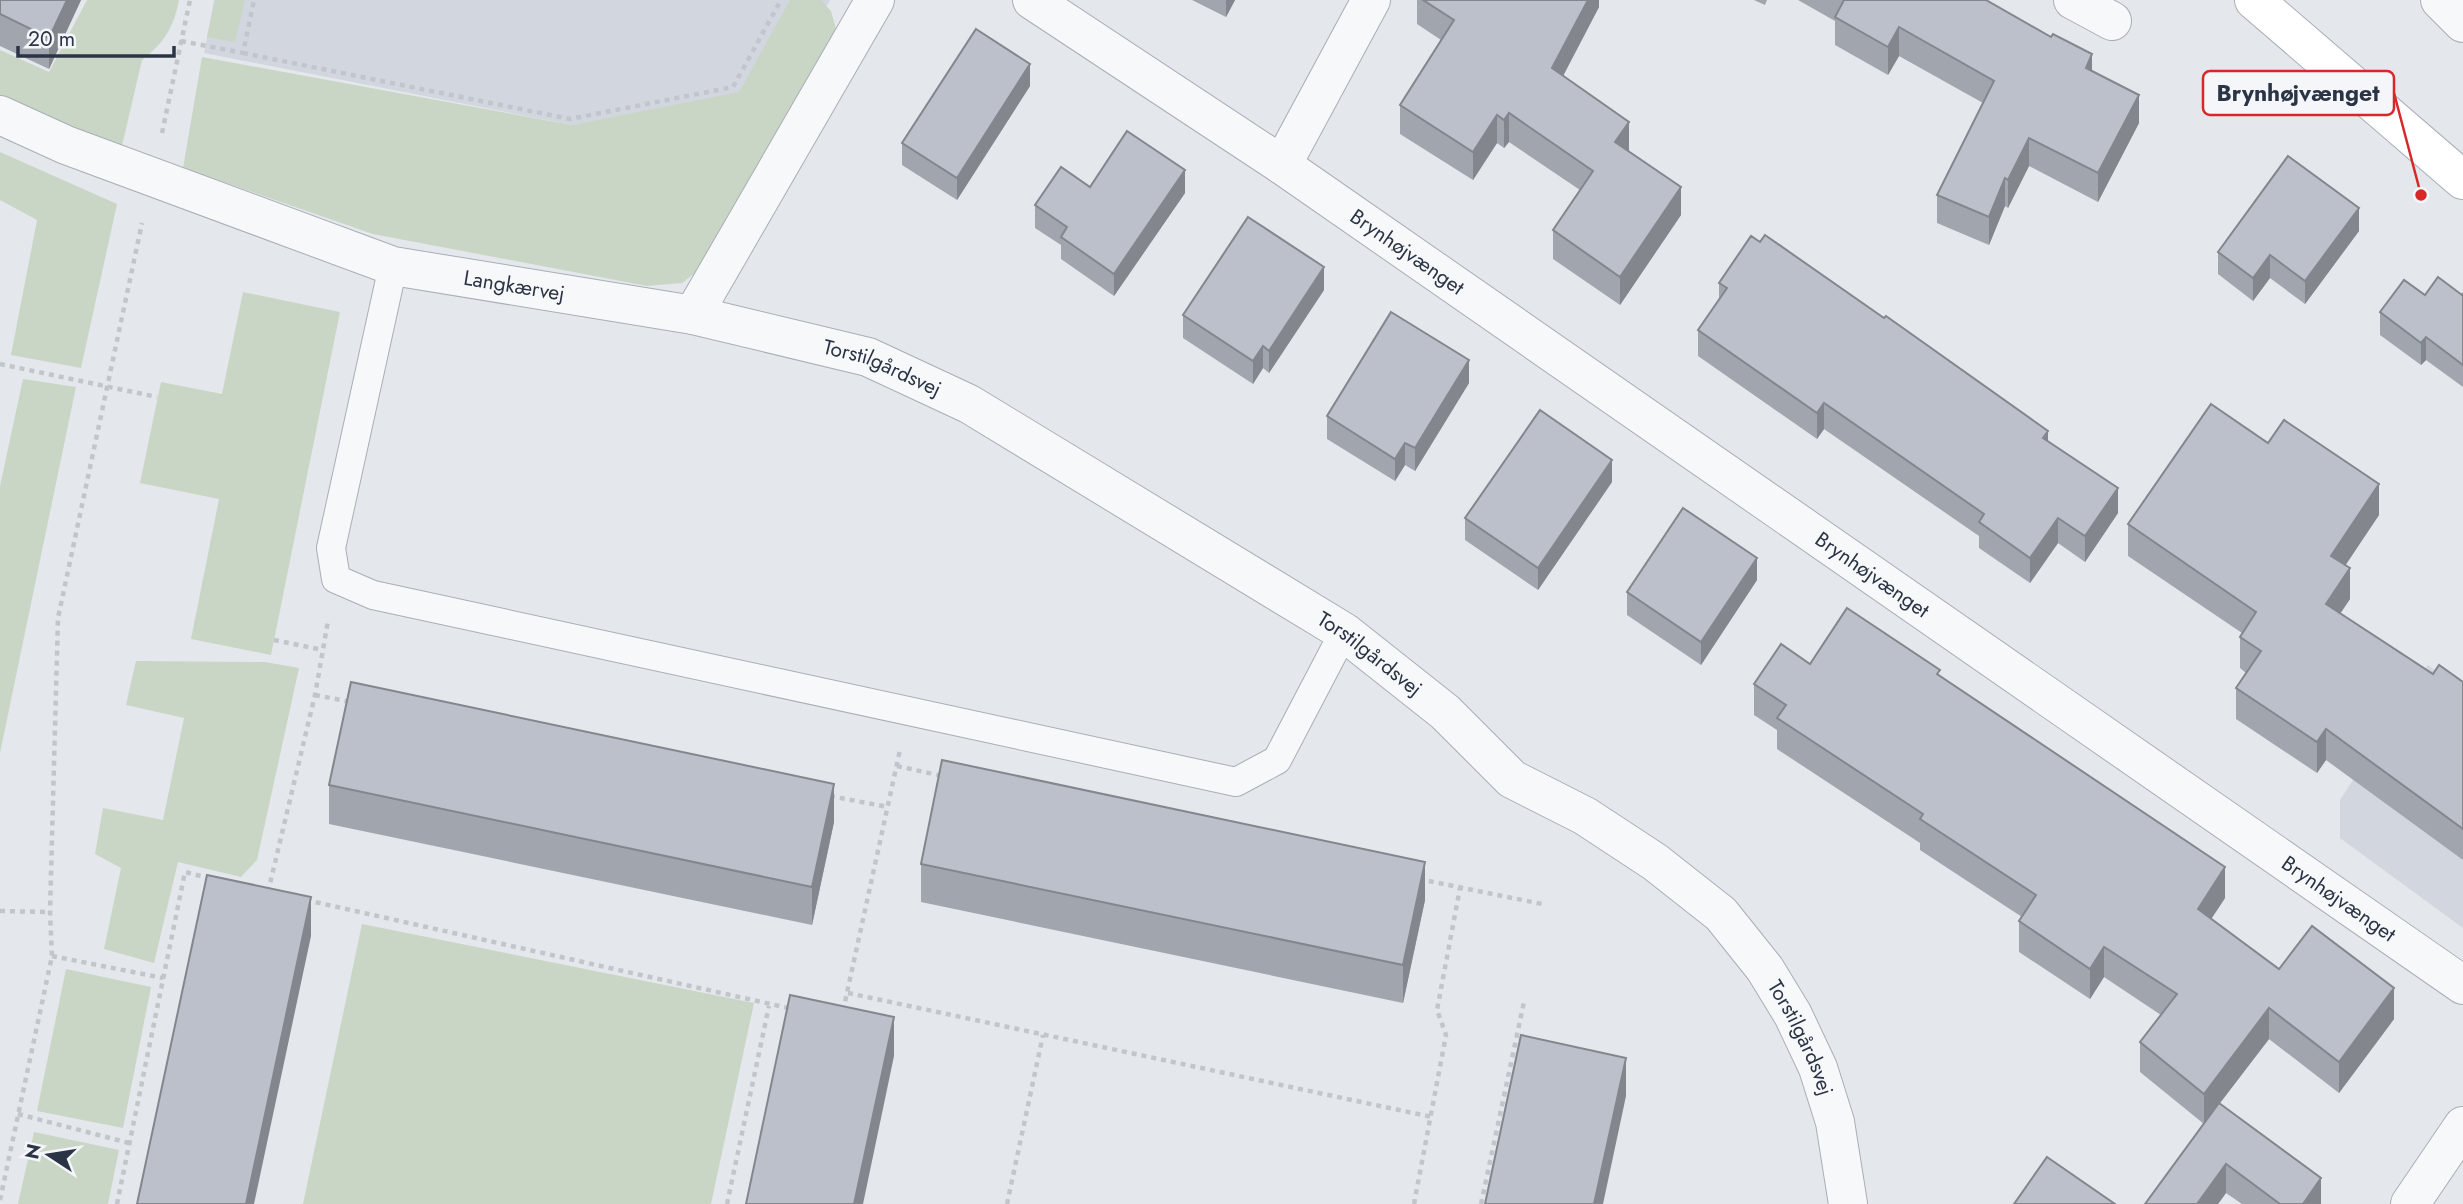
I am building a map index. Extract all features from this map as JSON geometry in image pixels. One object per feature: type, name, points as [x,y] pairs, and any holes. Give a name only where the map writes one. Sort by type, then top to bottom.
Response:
[{"type":"street","points":[[693,315],[875,0]]},
{"type":"street","name":"Brynhøjvænget","points":[[1032,0],[1282,166],[2463,985]]},
{"type":"street","points":[[1282,166],[1371,0]]},
{"type":"street","points":[[2073,0],[2112,21]]},
{"type":"street","points":[[2255,0],[2463,180]]},
{"type":"street","points":[[2440,0],[2463,23]]},
{"type":"street","name":"Langkærvej","points":[[0,115],[66,145],[393,266],[693,315]]},
{"type":"street","name":"Torstilgårdsvej","points":[[693,315],[868,357],[969,404],[1344,632],[1445,712],[1512,779],[1585,816],[1655,862],[1721,914],[1765,969],[1793,1015],[1818,1068],[1835,1122],[1848,1204]]},
{"type":"street","points":[[2410,1204],[2463,1126]]},
{"type":"lane","points":[[393,266],[331,548],[336,579],[373,596],[1236,782],[1277,760],[1344,632]]},
{"type":"path","points":[[0,1200],[52,956],[50,912],[58,618],[190,0]]},
{"type":"path","points":[[243,53],[254,0]]},
{"type":"path","points":[[181,41],[570,119],[733,87],[781,0]]},
{"type":"path","points":[[0,364],[157,397]]},
{"type":"path","points":[[268,892],[315,695],[336,579]]},
{"type":"path","points":[[274,640],[323,650]]},
{"type":"path","points":[[315,695],[356,703]]},
{"type":"path","points":[[842,1016],[909,711]]},
{"type":"path","points":[[897,766],[951,778]]},
{"type":"path","points":[[820,794],[888,807]]},
{"type":"path","points":[[117,1204],[185,872],[221,881]]},
{"type":"path","points":[[1407,877],[1542,904]]},
{"type":"path","points":[[1414,1204],[1446,1035],[1437,1010],[1460,888]]},
{"type":"path","points":[[257,889],[282,895]]},
{"type":"path","points":[[295,898],[769,1006],[805,1011]]},
{"type":"path","points":[[0,911],[50,912]]},
{"type":"path","points":[[52,956],[163,978]]},
{"type":"path","points":[[848,993],[1432,1117]]},
{"type":"path","points":[[1481,1204],[1524,1002]]},
{"type":"path","points":[[727,1204],[769,1006]]},
{"type":"path","points":[[1007,1204],[1043,1035]]},
{"type":"path","points":[[18,1114],[129,1143]]},
{"type":"shaded area","points":[[214,0],[830,0],[782,85],[572,125],[204,53]]},
{"type":"shaded area","points":[[2428,665],[2463,691],[2463,928],[2340,838],[2340,800]]},
{"type":"green space","points":[[87,0],[179,0],[167,34],[142,60],[121,150],[0,95],[0,50],[49,72]]},
{"type":"green space","points":[[215,0],[245,0],[235,42],[207,37]]},
{"type":"green space","points":[[790,0],[821,0],[831,11],[836,29],[700,269],[682,283],[647,286],[373,234],[183,168],[202,57],[572,125],[739,92]]},
{"type":"green space","points":[[0,152],[117,204],[81,368],[11,355],[37,220],[0,200]]},
{"type":"green space","points":[[243,292],[340,312],[271,655],[191,639],[219,499],[140,483],[161,382],[222,394]]},
{"type":"green space","points":[[23,379],[76,387],[0,753],[0,486]]},
{"type":"green space","points":[[136,661],[265,662],[299,668],[257,860],[241,877],[178,862],[154,963],[104,949],[121,868],[95,854],[103,808],[163,820],[184,718],[126,705]]},
{"type":"green space","points":[[362,924],[754,1003],[711,1204],[303,1204]]},
{"type":"green space","points":[[66,969],[151,987],[123,1128],[37,1111]]},
{"type":"green space","points":[[34,1132],[119,1150],[108,1204],[18,1204]]},
{"type":"building","points":[[0,0],[67,0],[49,38],[0,14]]},
{"type":"building","points":[[1423,0],[1588,0],[1552,68],[1629,122],[1615,142],[1681,187],[1620,277],[1553,230],[1593,171],[1509,113],[1504,120],[1497,115],[1473,152],[1400,105],[1454,20]]},
{"type":"building","points":[[1844,0],[1986,0],[2051,37],[2053,34],[2092,54],[2086,68],[2139,95],[2098,173],[2029,138],[2008,180],[2005,178],[1989,217],[1937,195],[1994,81],[1899,27],[1888,47],[1835,17]]},
{"type":"building","points":[[976,29],[1030,64],[957,178],[902,143]]},
{"type":"building","points":[[1127,131],[1185,170],[1114,274],[1061,237],[1067,227],[1035,205],[1061,167],[1090,187]]},
{"type":"building","points":[[2288,156],[2359,208],[2305,281],[2270,255],[2253,278],[2218,252]]},
{"type":"building","points":[[1248,217],[1324,267],[1269,351],[1263,346],[1253,361],[1183,315]]},
{"type":"building","points":[[1765,235],[1884,318],[1886,316],[2048,431],[2043,438],[2118,488],[2085,536],[2058,518],[2030,558],[1979,522],[1984,514],[1824,403],[1817,413],[1698,330],[1727,288],[1719,283],[1751,236],[1760,242]]},
{"type":"building","points":[[2438,277],[2462,295],[2463,293],[2463,365],[2426,337],[2421,343],[2380,312],[2404,280],[2425,295]]},
{"type":"building","points":[[1391,312],[1469,360],[1415,448],[1405,443],[1395,459],[1327,416]]},
{"type":"building","points":[[2211,404],[2268,443],[2284,420],[2379,484],[2331,556],[2350,568],[2326,604],[2433,674],[2439,665],[2463,682],[2463,829],[2326,729],[2317,742],[2236,688],[2261,651],[2240,637],[2256,612],[2128,524]]},
{"type":"building","points":[[1540,410],[1612,460],[1538,568],[1465,518]]},
{"type":"building","points":[[1683,508],[1757,558],[1701,642],[1627,592]]},
{"type":"building","points":[[1847,608],[1940,670],[1937,674],[2225,867],[2198,909],[2279,969],[2312,926],[2394,988],[2339,1062],[2269,1008],[2204,1094],[2140,1042],[2177,994],[2104,947],[2090,969],[2019,921],[2036,895],[1920,819],[1923,814],[1777,718],[1786,705],[1754,684],[1781,644],[1810,664]]},
{"type":"building","points":[[351,682],[834,784],[812,887],[329,785]]},
{"type":"building","points":[[942,760],[1425,862],[1403,965],[921,864]]},
{"type":"building","points":[[207,875],[311,897],[246,1204],[137,1204]]},
{"type":"building","points":[[790,995],[894,1017],[854,1204],[746,1204]]},
{"type":"building","points":[[1521,1035],[1626,1058],[1594,1204],[1485,1204]]},
{"type":"building","points":[[2219,1103],[2321,1178],[2303,1204],[2280,1204],[2226,1164],[2197,1204],[2145,1204]]},
{"type":"building","points":[[2047,1157],[2115,1204],[2014,1204]]},
{"type":"place","name":"Brynhøjvænget","points":[[2421,195]]}]
